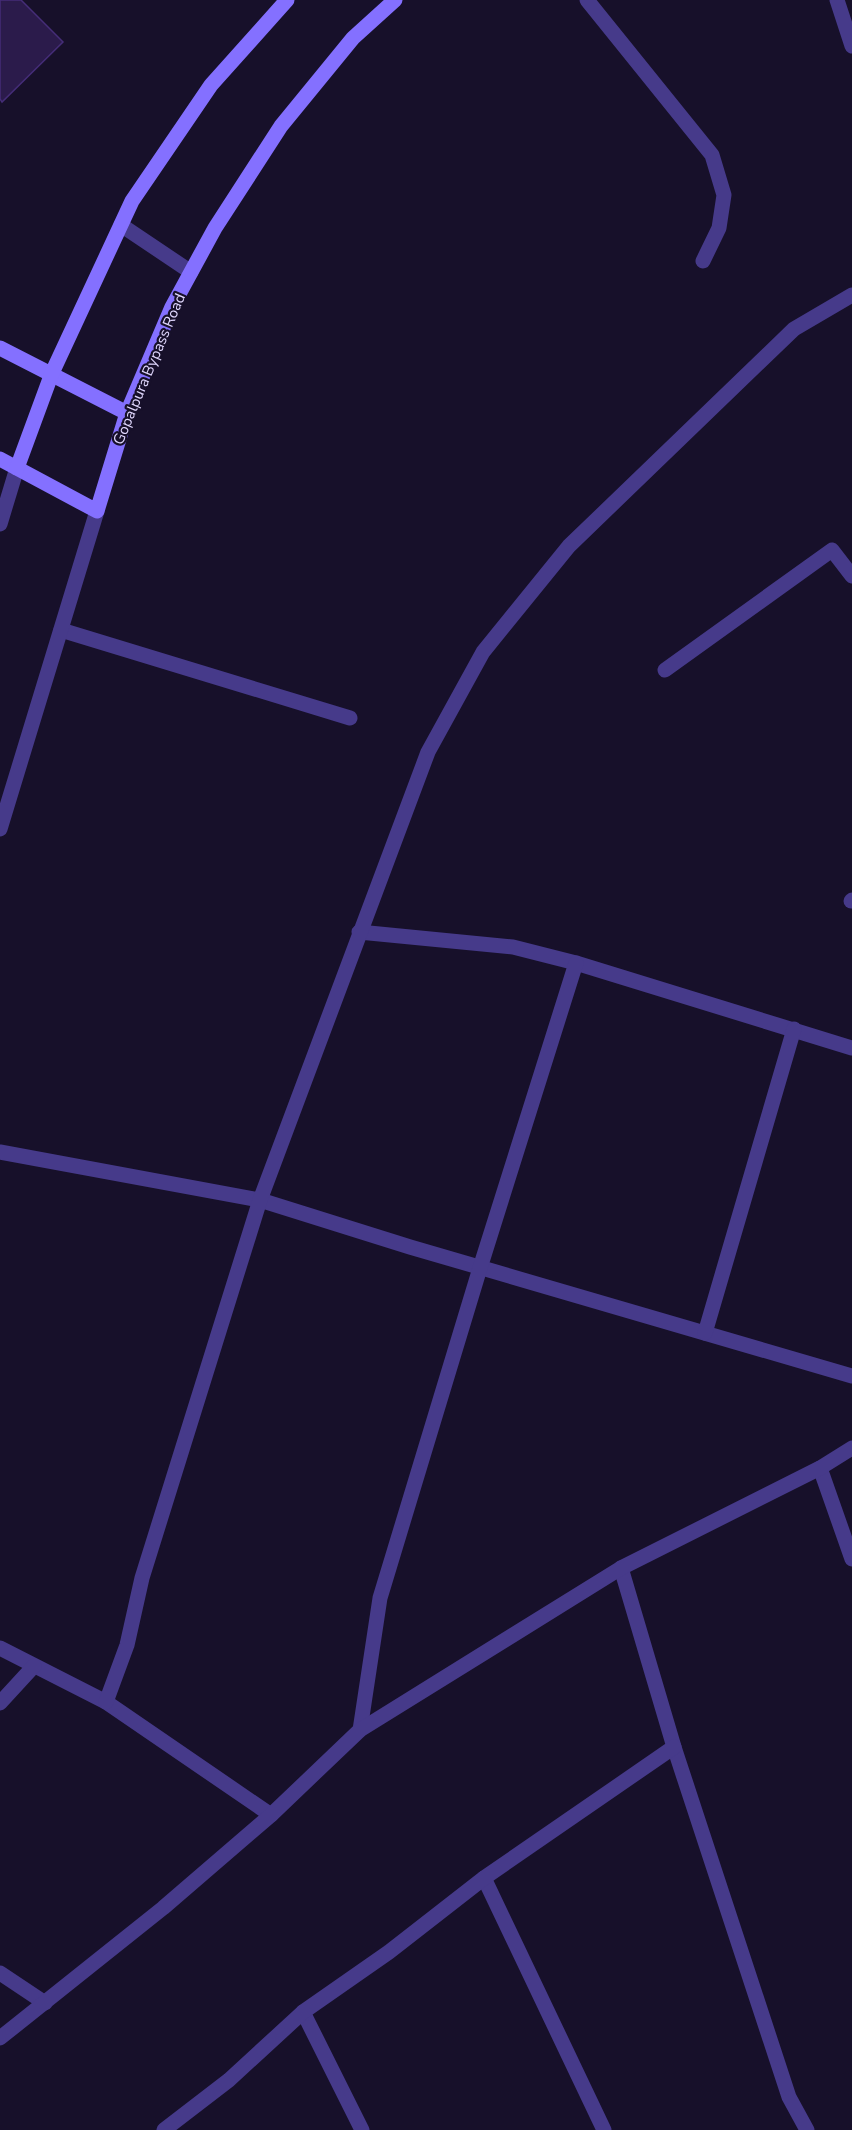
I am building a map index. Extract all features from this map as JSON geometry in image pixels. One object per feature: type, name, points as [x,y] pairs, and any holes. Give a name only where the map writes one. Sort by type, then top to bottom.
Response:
[{"type":"main road","points":[[17,468],[52,373],[132,201],[211,85],[287,0]]},
{"type":"main road","name":"Gopalpura Bypass Road","points":[[97,510],[127,413],[172,307],[215,228],[281,126],[353,38],[395,0]]},
{"type":"main road","points":[[0,348],[127,413]]},
{"type":"main road","points":[[0,459],[97,510]]},
{"type":"street","points":[[587,0],[712,155],[724,195],[719,228],[703,261]]},
{"type":"street","points":[[837,0],[851,38]]},
{"type":"street","points":[[121,225],[191,272]]},
{"type":"street","points":[[106,1702],[128,1645],[142,1578],[260,1200],[428,752],[483,652],[568,546],[794,329],[852,295]]},
{"type":"street","points":[[0,524],[17,468]]},
{"type":"street","name":"Gopalpura Bypass Road","points":[[0,830],[97,510]]},
{"type":"street","points":[[665,670],[832,550],[852,576]]},
{"type":"street","points":[[60,630],[350,718]]},
{"type":"street","points":[[359,932],[513,947],[576,963],[852,1048]]},
{"type":"street","points":[[360,1730],[380,1598],[576,963]]},
{"type":"street","points":[[705,1333],[794,1029]]},
{"type":"street","points":[[0,1152],[260,1200],[480,1268],[852,1376]]},
{"type":"street","points":[[0,2038],[163,1908],[271,1815],[360,1730],[621,1568],[820,1468],[852,1448]]},
{"type":"street","points":[[820,1468],[852,1559]]},
{"type":"street","points":[[621,1568],[674,1747],[789,2097],[807,2130]]},
{"type":"street","points":[[0,1648],[106,1702],[271,1815]]},
{"type":"street","points":[[0,1703],[34,1666]]},
{"type":"street","points":[[164,2130],[230,2080],[303,2012],[389,1952],[484,1878],[674,1747]]},
{"type":"street","points":[[484,1878],[604,2130]]},
{"type":"street","points":[[0,1972],[45,2003]]},
{"type":"street","points":[[303,2012],[362,2130]]},
{"type":"building","points":[[0,0],[21,0],[63,42],[2,102],[0,99]]}]
